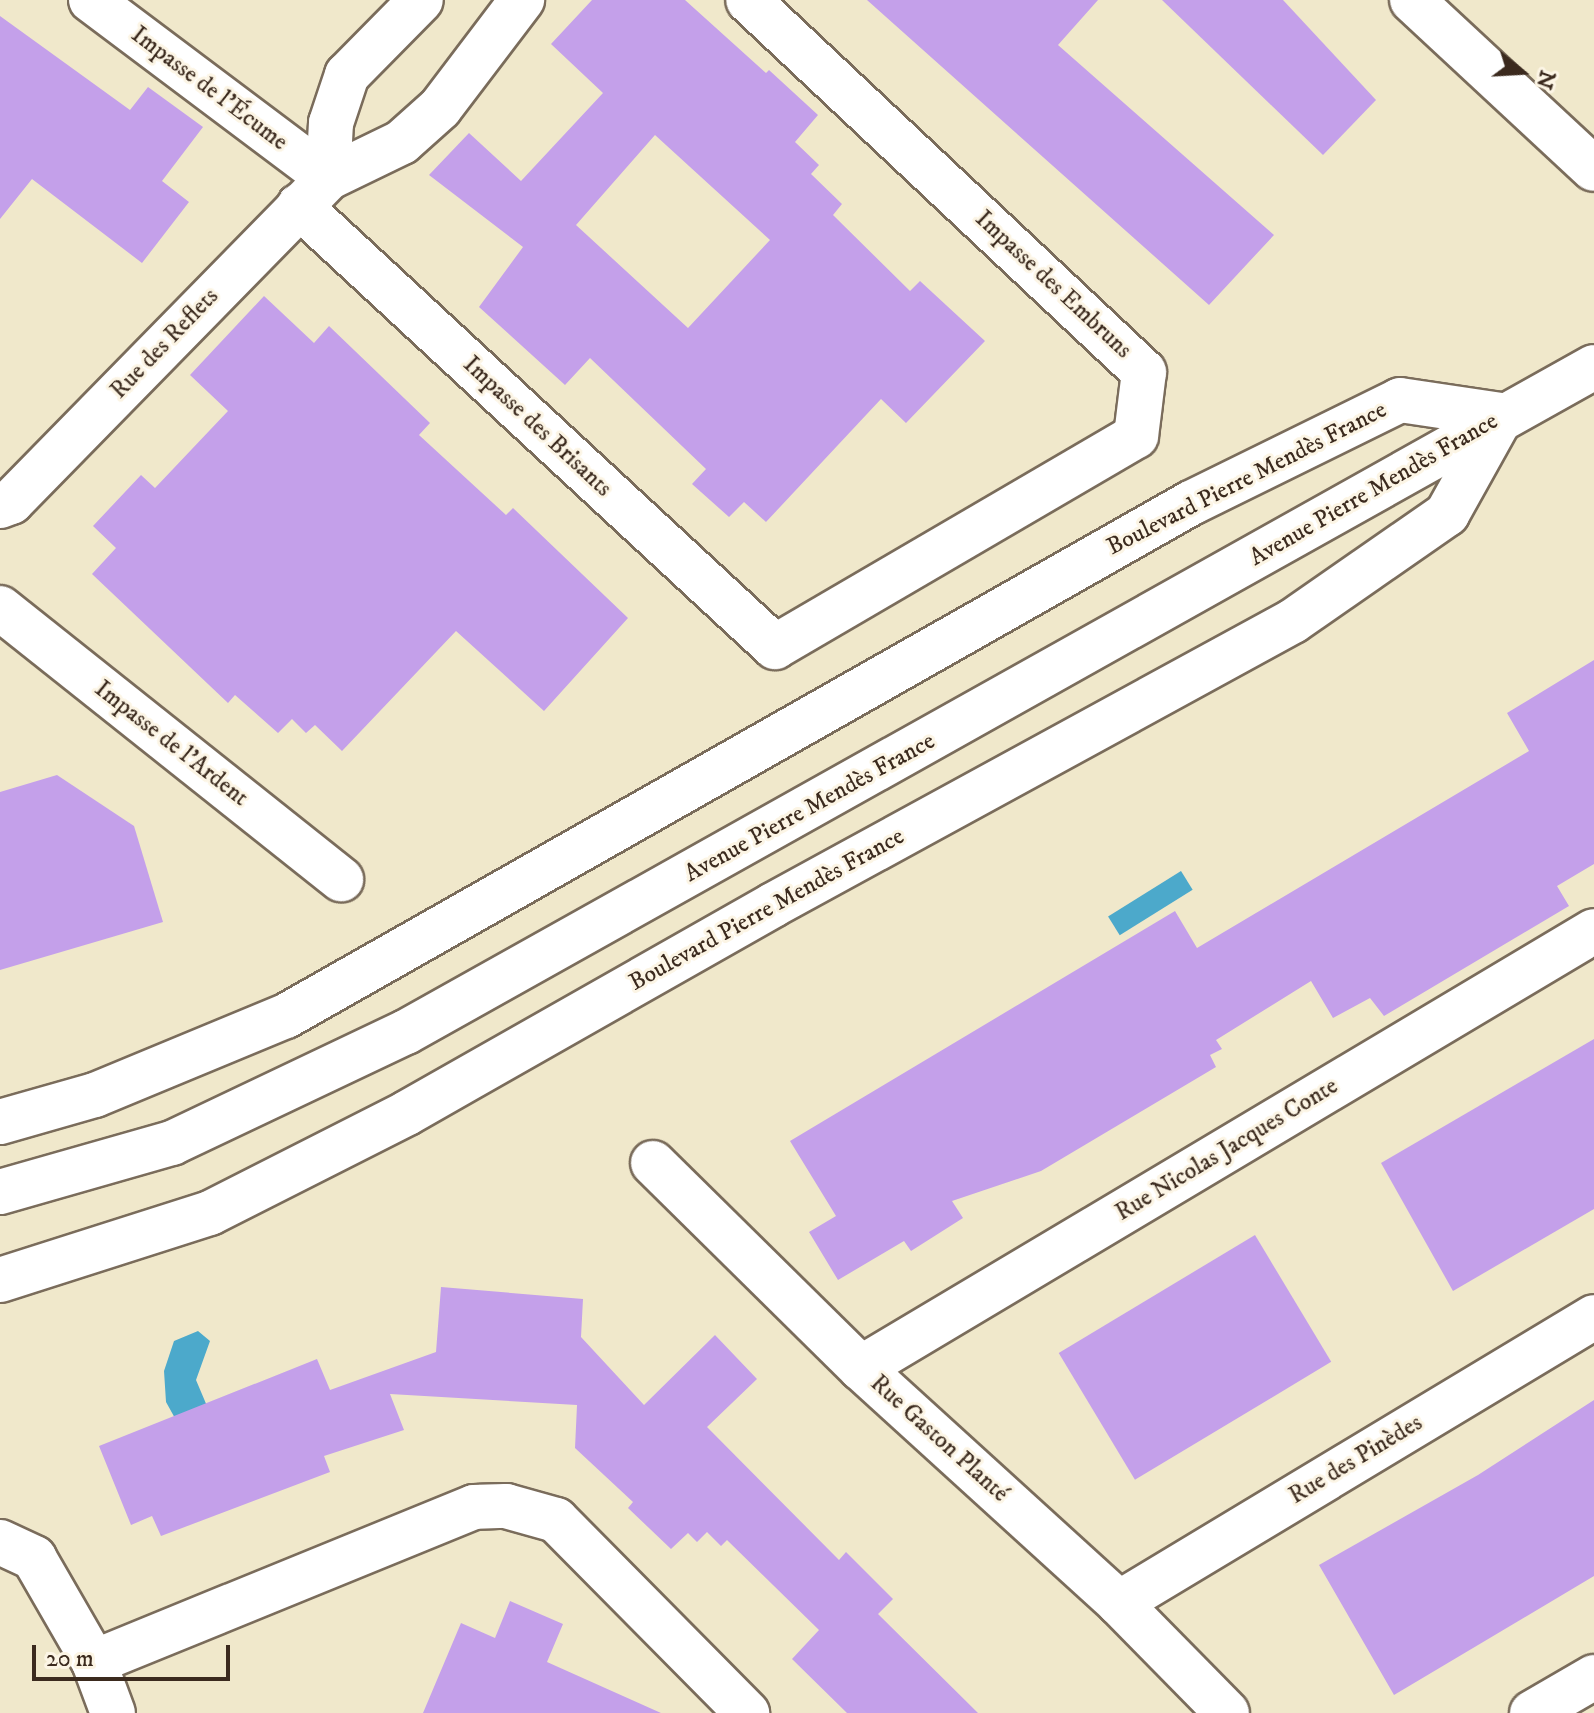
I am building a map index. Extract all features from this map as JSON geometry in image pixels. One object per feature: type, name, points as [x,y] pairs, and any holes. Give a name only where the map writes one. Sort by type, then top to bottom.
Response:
[{"type":"street","name":"Impasse de l'Écume","points":[[91,0],[313,192]]},
{"type":"street","points":[[313,192],[347,75],[421,0]]},
{"type":"street","name":"Rue des Reflets","points":[[0,506],[11,502],[313,192],[402,142],[440,108],[522,0]]},
{"type":"street","name":"Impasse des Embruns","points":[[748,0],[1144,372],[1136,436],[775,647]]},
{"type":"street","points":[[1412,0],[1594,169]]},
{"type":"street","name":"Impasse des Brisants","points":[[313,192],[775,647]]},
{"type":"street","name":"Avenue Pierre Mendès France","points":[[0,1192],[172,1143],[406,1032],[1222,579],[1501,415],[1594,367]]},
{"type":"street","name":"Boulevard Pierre Mendès France","points":[[0,1122],[95,1095],[286,1016],[1191,503],[1400,400],[1501,415],[1447,514],[1293,621],[773,905],[393,1120],[210,1213],[0,1280]]},
{"type":"street","name":"Impasse de l'Ardent","points":[[0,608],[341,879]]},
{"type":"street","name":"Rue Nicolas Jacques Conte","points":[[861,1368],[1594,931]]},
{"type":"street","name":"Rue Gaston Planté","points":[[653,1163],[861,1368],[1119,1603],[1227,1713]]},
{"type":"street","name":"Rue des Pinèdes","points":[[1119,1603],[1594,1317]]},
{"type":"street","points":[[94,1662],[474,1507],[506,1506],[556,1520],[747,1713]]},
{"type":"street","points":[[0,1542],[34,1558],[94,1662],[113,1713]]},
{"type":"street","points":[[1532,1713],[1594,1677]]},
{"type":"water","points":[[1181,871],[1193,890],[1120,935],[1108,917]]},
{"type":"water","points":[[198,1331],[210,1341],[196,1380],[207,1406],[176,1420],[166,1402],[164,1371],[174,1341]]},
{"type":"building","points":[[592,0],[685,0],[818,115],[795,142],[819,165],[811,174],[842,204],[833,215],[910,291],[920,281],[985,341],[906,423],[881,399],[766,522],[744,502],[729,517],[692,484],[706,469],[590,358],[565,385],[479,307],[523,247],[429,175],[469,133],[521,181],[603,93],[551,44]],"holes":[[[655,135],[770,240],[688,328],[576,225]]]},
{"type":"building","points":[[867,0],[1098,0],[1058,45],[1274,235],[1209,305]]},
{"type":"building","points":[[1162,0],[1283,0],[1376,100],[1323,155]]},
{"type":"building","points":[[0,16],[130,110],[148,87],[203,127],[162,181],[189,202],[142,263],[32,179],[0,219]]},
{"type":"building","points":[[264,296],[314,343],[329,326],[430,423],[419,435],[506,515],[513,508],[628,618],[544,711],[456,631],[342,751],[315,725],[306,733],[292,719],[278,733],[235,695],[228,703],[92,574],[116,548],[93,526],[141,475],[155,488],[228,411],[190,375]]},
{"type":"building","points":[[1594,660],[1594,864],[1557,886],[1569,906],[1384,1016],[1370,998],[1333,1018],[1311,981],[1216,1040],[1222,1049],[1210,1055],[1216,1067],[1041,1171],[952,1201],[963,1218],[911,1251],[904,1241],[838,1280],[809,1232],[836,1216],[790,1141],[1175,911],[1197,948],[1529,751],[1507,713]]},
{"type":"building","points":[[57,775],[134,826],[163,922],[0,970],[0,792]]},
{"type":"building","points":[[1594,1039],[1594,1209],[1453,1291],[1381,1163]]},
{"type":"building","points":[[1255,1235],[1331,1362],[1135,1480],[1059,1353]]},
{"type":"building","points":[[441,1287],[583,1299],[581,1337],[644,1405],[715,1335],[757,1379],[707,1427],[839,1560],[846,1552],[893,1599],[878,1614],[978,1713],[847,1713],[792,1659],[819,1630],[727,1540],[721,1546],[707,1532],[697,1542],[688,1533],[671,1549],[628,1508],[633,1502],[575,1448],[577,1405],[390,1394],[404,1430],[324,1456],[330,1472],[161,1536],[152,1516],[131,1525],[99,1446],[317,1359],[330,1390],[436,1352]]},
{"type":"building","points":[[1594,1400],[1594,1576],[1394,1695],[1319,1565],[1478,1475]]},
{"type":"building","points":[[510,1601],[563,1624],[547,1662],[661,1713],[423,1713],[461,1623],[495,1638]]}]
